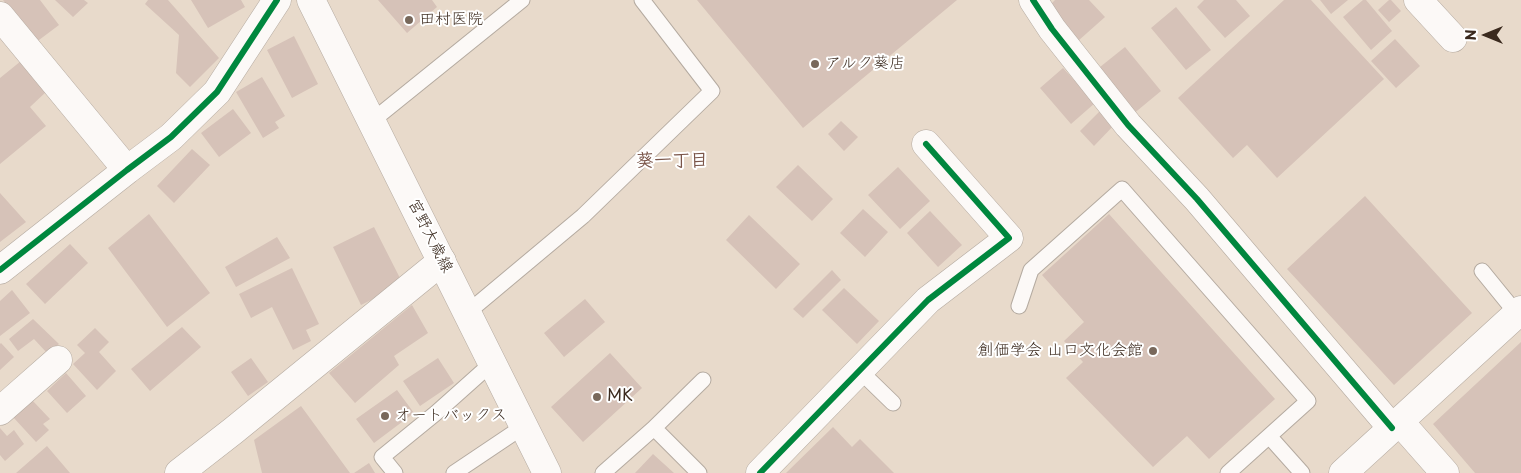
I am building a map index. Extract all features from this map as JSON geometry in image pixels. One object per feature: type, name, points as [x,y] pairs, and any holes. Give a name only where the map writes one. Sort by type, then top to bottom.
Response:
[{"type":"street","points":[[0,270],[127,170],[171,138],[216,92],[277,0]]},
{"type":"street","name":"宮野大歳線","points":[[311,0],[547,473]]},
{"type":"street","points":[[1033,0],[1052,29],[1128,125],[1197,199],[1396,425],[1446,473]]},
{"type":"street","points":[[1418,0],[1453,38]]},
{"type":"street","points":[[0,16],[127,170]]},
{"type":"street","points":[[760,473],[928,300],[1009,238],[926,144]]},
{"type":"street","points":[[178,473],[233,431],[442,261]]},
{"type":"street","points":[[1343,473],[1519,312]]},
{"type":"street","points":[[0,411],[58,360]]},
{"type":"lane","points":[[372,121],[522,0]]},
{"type":"lane","points":[[468,313],[583,216],[712,91],[642,0]]},
{"type":"lane","points":[[1019,306],[1031,270],[1122,189],[1308,401],[1228,473]]},
{"type":"lane","points":[[1482,270],[1519,312]]},
{"type":"lane","points":[[395,473],[382,457],[436,413],[492,363]]},
{"type":"lane","points":[[859,370],[893,403]]},
{"type":"lane","points":[[603,473],[654,428],[703,380]]},
{"type":"lane","points":[[461,471],[524,426]]},
{"type":"lane","points":[[654,428],[699,473]]},
{"type":"lane","points":[[1268,436],[1302,473]]},
{"type":"building","points":[[3,0],[40,0],[59,25],[35,43]]},
{"type":"building","points":[[55,0],[84,0],[88,3],[73,17]]},
{"type":"building","points":[[148,0],[168,0],[219,58],[190,87],[176,73],[179,35],[145,4]]},
{"type":"building","points":[[191,0],[241,0],[245,7],[208,28]]},
{"type":"building","name":"田村医院","points":[[378,0],[432,0],[437,7],[407,33]]},
{"type":"building","name":"アルク葵店","points":[[697,0],[957,0],[803,128]]},
{"type":"building","points":[[1055,0],[1089,0],[1105,17],[1078,41],[1048,7]]},
{"type":"building","points":[[1204,0],[1236,0],[1250,16],[1225,38],[1197,7]]},
{"type":"building","points":[[1284,0],[1311,0],[1384,79],[1277,178],[1247,145],[1233,158],[1178,98]]},
{"type":"building","points":[[1320,0],[1348,0],[1331,14]]},
{"type":"building","points":[[1363,0],[1366,0],[1392,31],[1371,50],[1343,17]]},
{"type":"building","points":[[1389,0],[1401,11],[1389,22],[1378,10]]},
{"type":"building","points":[[1176,7],[1211,50],[1186,70],[1151,28]]},
{"type":"building","points":[[294,36],[318,84],[292,98],[267,50]]},
{"type":"building","points":[[1395,39],[1420,66],[1396,88],[1371,61]]},
{"type":"building","points":[[1125,47],[1161,91],[1132,115],[1095,71]]},
{"type":"building","points":[[21,61],[47,91],[30,107],[46,126],[0,164],[0,78]]},
{"type":"building","points":[[1063,68],[1095,103],[1071,124],[1040,88]]},
{"type":"building","points":[[262,77],[285,116],[275,122],[279,128],[263,138],[236,92]]},
{"type":"building","points":[[1104,107],[1118,121],[1094,146],[1080,131]]},
{"type":"building","points":[[233,109],[251,133],[219,157],[201,133]]},
{"type":"building","points":[[841,121],[858,137],[844,151],[828,134]]},
{"type":"building","points":[[192,149],[210,165],[174,203],[157,186]]},
{"type":"building","points":[[798,165],[833,199],[812,221],[776,187]]},
{"type":"building","points":[[898,167],[930,201],[900,229],[868,195]]},
{"type":"building","points":[[0,193],[26,222],[0,242]]},
{"type":"building","points":[[1365,196],[1472,313],[1394,385],[1287,269]]},
{"type":"building","points":[[863,209],[888,232],[865,257],[840,233]]},
{"type":"building","points":[[930,211],[962,245],[938,267],[907,233]]},
{"type":"building","points":[[149,214],[210,293],[167,327],[108,248]]},
{"type":"building","name":"創価学会 山口文化会館","points":[[1109,214],[1275,399],[1209,459],[1187,436],[1153,467],[1066,378],[1083,362],[1064,341],[1084,322],[1042,275]]},
{"type":"building","points":[[749,215],[800,264],[776,289],[726,240]]},
{"type":"building","points":[[374,227],[403,284],[361,305],[333,247]]},
{"type":"building","points":[[277,237],[290,258],[236,287],[225,267]]},
{"type":"building","points":[[70,244],[88,263],[45,304],[26,284]]},
{"type":"building","points":[[292,268],[319,324],[306,330],[311,341],[293,350],[272,307],[251,318],[239,294]]},
{"type":"building","points":[[832,270],[841,280],[803,318],[793,309]]},
{"type":"building","points":[[844,288],[879,321],[857,344],[822,310]]},
{"type":"building","points":[[12,290],[30,313],[0,336],[0,301]]},
{"type":"building","points":[[585,299],[605,322],[564,357],[544,333]]},
{"type":"building","points":[[412,305],[428,333],[394,356],[399,365],[355,403],[329,373]]},
{"type":"building","points":[[33,319],[59,344],[47,353],[34,339],[18,351],[9,339]]},
{"type":"building","points":[[182,327],[201,347],[150,391],[131,369]]},
{"type":"building","points":[[95,328],[109,342],[99,352],[116,371],[97,390],[73,364],[85,353],[77,345]]},
{"type":"building","points":[[1521,342],[1521,473],[1475,473],[1433,424]]},
{"type":"building","points":[[0,344],[14,357],[0,370]]},
{"type":"building","name":"MK","points":[[610,353],[642,388],[583,442],[551,407]]},
{"type":"building","points":[[251,358],[268,382],[248,396],[231,372]]},
{"type":"building","points":[[438,358],[454,383],[420,406],[403,381]]},
{"type":"building","points":[[66,373],[86,396],[67,413],[47,391]]},
{"type":"building","name":"オートバックス","points":[[397,390],[414,413],[374,443],[356,419]]},
{"type":"building","points":[[32,400],[50,419],[43,424],[49,430],[36,442],[13,417]]},
{"type":"building","points":[[301,406],[350,473],[262,473],[254,440]]},
{"type":"building","points":[[833,427],[852,447],[860,439],[894,473],[786,473]]},
{"type":"building","points":[[0,428],[7,436],[14,430],[24,444],[5,461],[0,455]]},
{"type":"building","points":[[47,446],[70,473],[16,473]]},
{"type":"building","points":[[653,454],[674,473],[635,473]]},
{"type":"building","name":"オートバックス","points":[[369,463],[375,473],[354,473]]},
{"type":"cycle path","points":[[0,270],[171,137],[217,92],[277,0]]},
{"type":"cycle path","points":[[1033,0],[1052,29],[1128,125],[1197,199],[1392,428]]},
{"type":"cycle path","points":[[760,473],[928,300],[1009,238],[926,144]]},
{"type":"place","name":"田村医院","points":[[409,20]]},
{"type":"place","name":"アルク葵店","points":[[815,64]]},
{"type":"place","name":"創価学会 山口文化会館","points":[[1153,351]]},
{"type":"place","name":"MK","points":[[597,397]]},
{"type":"place","name":"オートバックス","points":[[385,416]]},
{"type":"district","name":"葵一丁目","points":[[672,161]]}]
